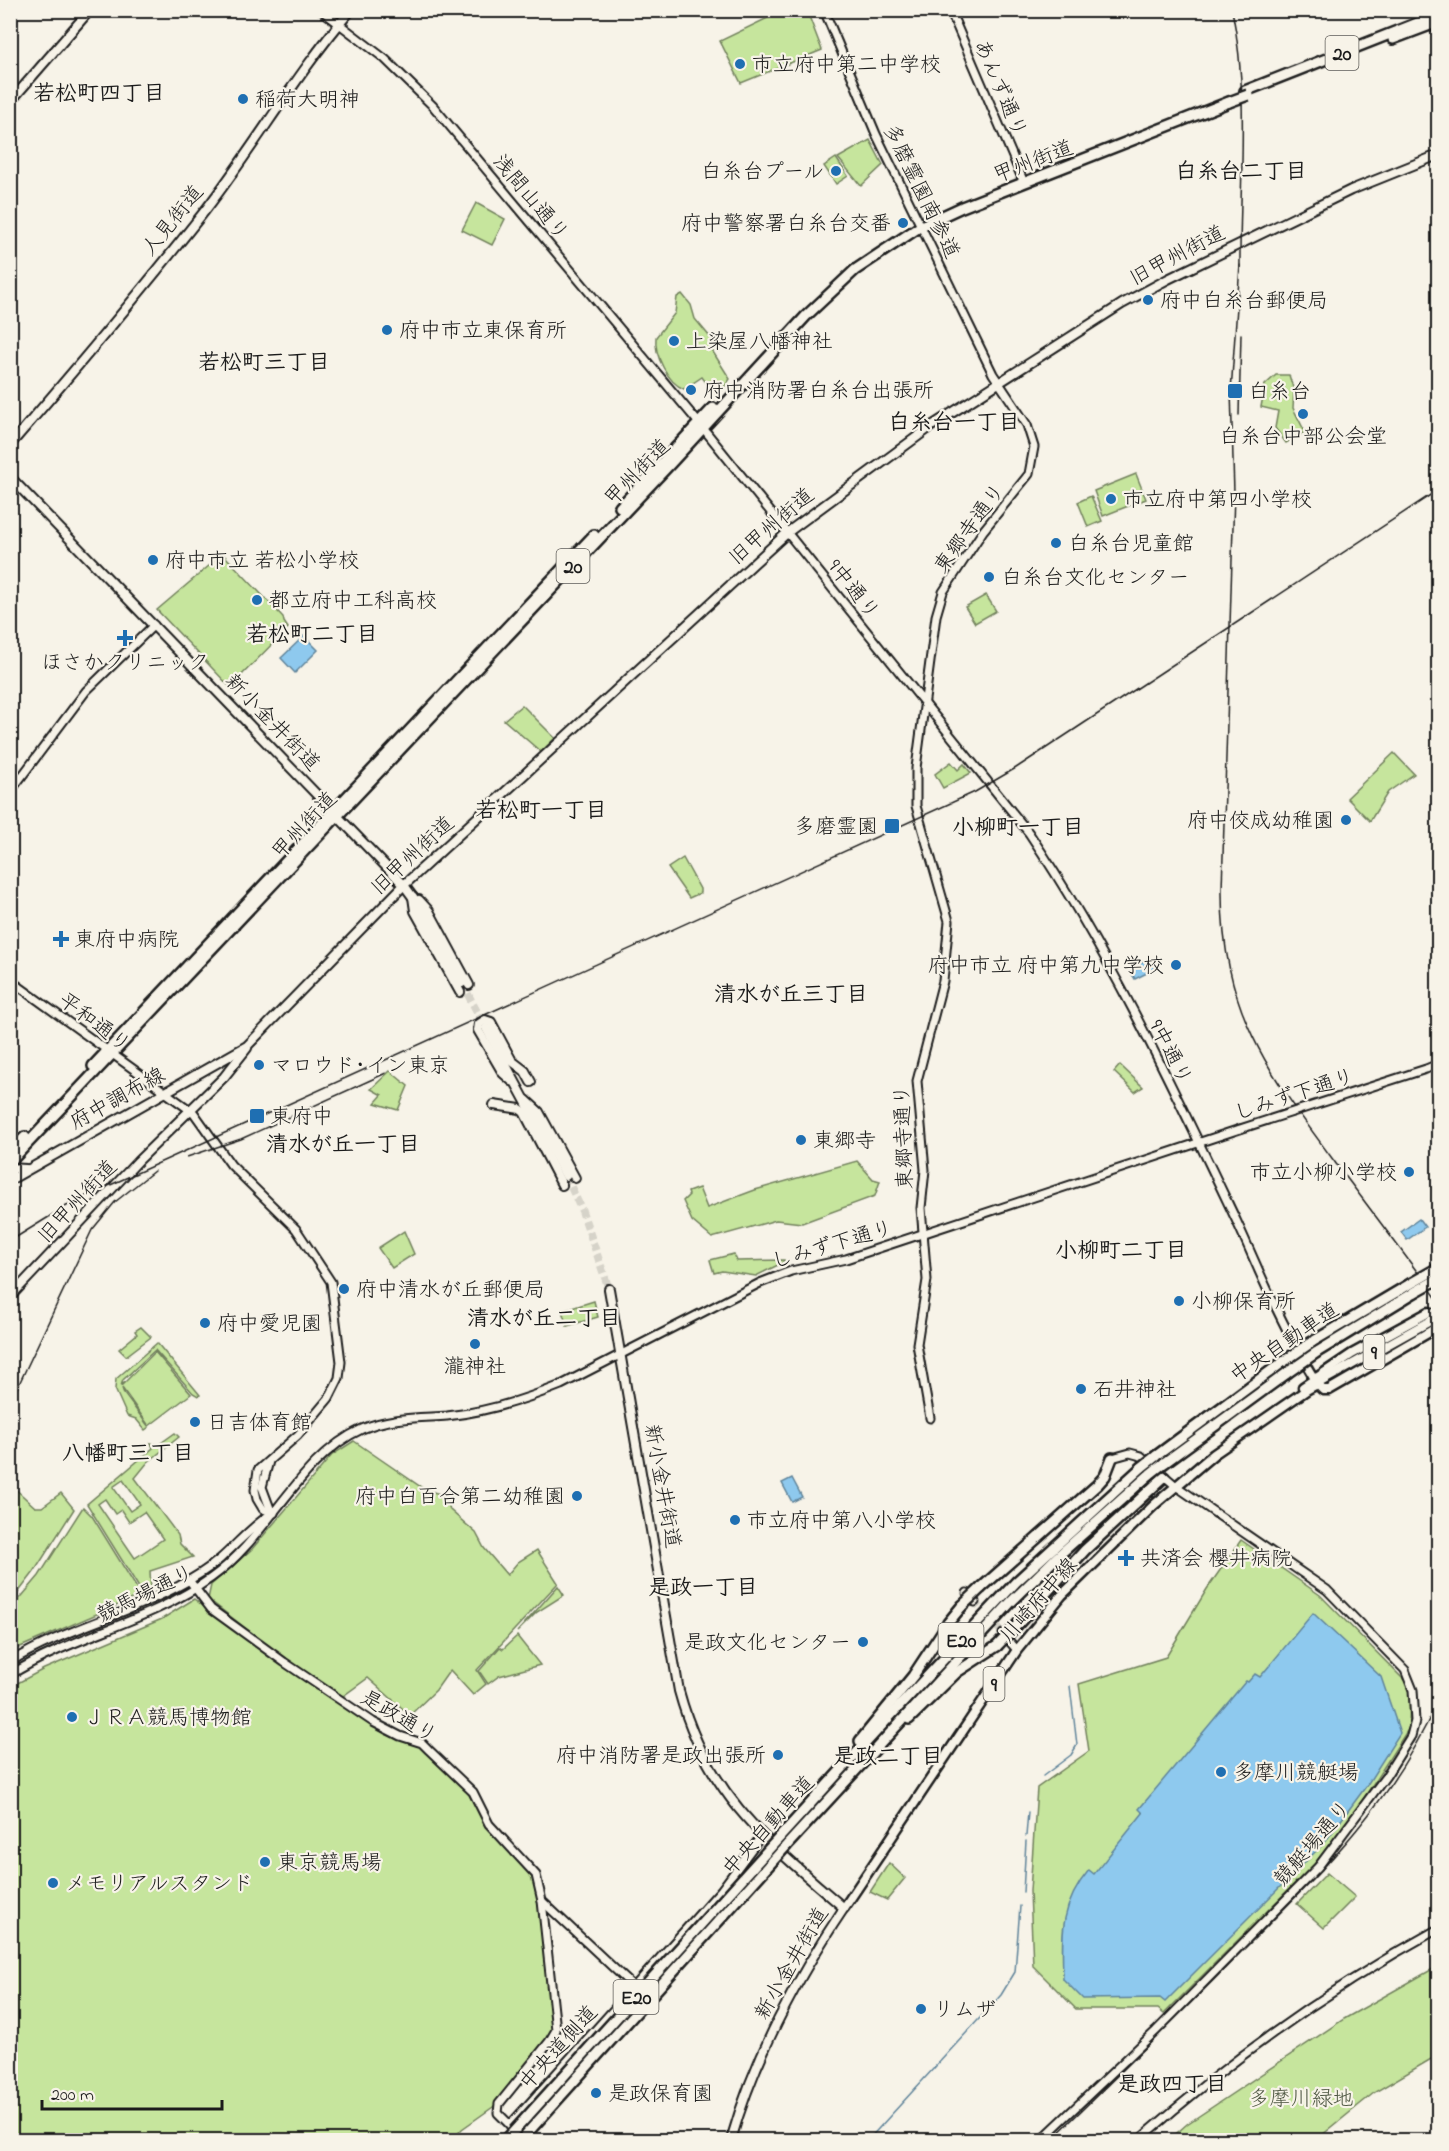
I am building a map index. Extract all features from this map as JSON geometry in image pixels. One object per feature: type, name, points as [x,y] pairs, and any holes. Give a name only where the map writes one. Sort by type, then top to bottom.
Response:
[{"type":"highway","name":"甲州街道","points":[[1247,93],[1438,15]]},
{"type":"highway","name":"甲州街道","points":[[12,1162],[109,1052],[701,425],[855,270],[920,224],[1022,181],[1229,100],[1438,22]]},
{"type":"highway","name":"中央自動車道","points":[[506,2140],[783,1842],[802,1828],[1011,1602],[1064,1550],[1164,1463],[1287,1373],[1438,1268]]},
{"type":"highway","name":"中央自動車道","points":[[521,2140],[783,1842],[792,1824],[1016,1582],[1142,1467],[1283,1362],[1311,1342],[1412,1288],[1438,1279]]},
{"type":"highway","points":[[792,1824],[900,1694],[962,1606],[1096,1485],[1105,1476],[1112,1458]]},
{"type":"highway","points":[[802,1828],[952,1677],[997,1646],[1049,1588],[1164,1477]]},
{"type":"main road","points":[[10,102],[90,10]]},
{"type":"main road","name":"人見街道","points":[[10,445],[200,218],[351,10]]},
{"type":"main road","name":"旧甲州街道","points":[[10,1297],[220,1078],[314,975],[404,885],[788,532],[933,425],[1122,304],[1232,246],[1362,185],[1438,155]]},
{"type":"main road","name":"新小金井街道","points":[[10,477],[429,910],[464,987],[415,911],[413,896]]},
{"type":"main road","points":[[516,1083],[503,1073],[477,1028],[480,1022],[491,1022],[512,1061],[525,1071],[531,1082]]},
{"type":"main road","points":[[486,1028],[570,1177]]},
{"type":"main road","name":"旧甲州街道","points":[[224,1060],[254,1040]]},
{"type":"main road","points":[[220,1078],[224,1060]]},
{"type":"main road","name":"府中調布線","points":[[10,1180],[224,1060]]},
{"type":"main road","points":[[494,1105],[522,1109],[562,1185]]},
{"type":"main road","points":[[12,1162],[28,1169]]},
{"type":"main road","name":"新小金井街道","points":[[609,1289],[679,1692],[686,1716],[717,1783],[738,1810],[762,1835],[844,1908],[796,1983],[773,2028],[752,2078],[731,2140]]},
{"type":"main road","points":[[1438,1316],[1429,1312],[1352,1354],[1316,1382],[1323,1390],[1329,1390],[1438,1327]]},
{"type":"main road","name":"9","points":[[1316,1382],[1430,1321]]},
{"type":"main road","name":"川崎府中線","points":[[844,1908],[1017,1650],[1062,1595],[1176,1486],[1266,1418],[1277,1404],[1316,1382]]},
{"type":"street","name":"浅間山通り","points":[[321,10],[391,64],[433,106],[701,425]]},
{"type":"street","name":"多磨霊園南参道","points":[[824,10],[876,134],[993,374],[999,381]]},
{"type":"street","name":"あんず通り","points":[[950,10],[1022,181]]},
{"type":"street","name":"東郷寺通り","points":[[930,1418],[917,1344],[927,1280],[921,1208],[925,1170],[917,1081],[943,981],[949,921],[914,793],[936,616],[943,592],[983,531],[1032,470],[1034,447],[1030,432],[999,381]]},
{"type":"street","name":"9中通り","points":[[701,425],[1029,833],[1103,954],[1198,1143],[1295,1345]]},
{"type":"street","points":[[10,792],[86,691],[154,625]]},
{"type":"street","name":"平和通り","points":[[10,980],[189,1109]]},
{"type":"street","name":"しみず下通り","points":[[272,1512],[327,1452],[362,1429],[389,1420],[473,1412],[516,1402],[561,1385],[780,1275],[846,1259],[924,1234],[1438,1064]]},
{"type":"street","points":[[189,1109],[231,1165],[296,1228],[333,1287],[341,1362],[339,1378],[329,1398],[303,1430],[258,1470],[255,1490],[261,1506],[272,1512]]},
{"type":"street","points":[[1308,1368],[1316,1382]]},
{"type":"street","points":[[1112,1458],[1136,1453],[1176,1486]]},
{"type":"street","name":"競艇場通り","points":[[1041,2140],[1156,2031],[1318,1867],[1368,1802],[1400,1755],[1414,1726],[1415,1701],[1410,1678],[1401,1664],[1371,1633],[1327,1590],[1176,1486]]},
{"type":"street","name":"競馬場通り","points":[[10,1675],[43,1656],[136,1619],[194,1589],[226,1566],[249,1544],[272,1512]]},
{"type":"street","name":"競馬場通り","points":[[10,1662],[38,1647],[146,1603],[189,1580],[212,1565],[272,1512]]},
{"type":"street","points":[[212,1565],[215,1569],[249,1544]]},
{"type":"street","name":"是政通り","points":[[189,1580],[211,1609],[290,1666],[373,1722],[400,1736],[422,1743],[473,1792],[489,1824],[536,1875],[542,1901],[556,2030],[553,2038],[499,2104],[498,2113],[510,2125]]},
{"type":"street","points":[[967,1593],[975,1602]]},
{"type":"street","points":[[1003,1634],[1017,1650]]},
{"type":"street","name":"中央道側道","points":[[510,2125],[726,1884],[762,1835]]},
{"type":"street","points":[[542,1901],[634,1987]]},
{"type":"street","points":[[1138,2140],[1203,2085],[1273,2032],[1339,1988],[1438,1929]]},
{"type":"street","points":[[510,2125],[528,2140]]},
{"type":"green space","points":[[782,11],[807,11],[822,50],[741,83],[720,41]]},
{"type":"green space","points":[[870,140],[883,165],[861,186],[838,158]]},
{"type":"green space","name":"白糸台プール","points":[[836,158],[848,176],[836,184],[824,166]]},
{"type":"green space","points":[[476,203],[505,219],[492,245],[462,230]]},
{"type":"green space","points":[[682,294],[691,305],[695,319],[715,343],[713,352],[730,379],[717,397],[702,377],[684,389],[678,386],[663,368],[657,352],[656,337],[675,313],[677,297]]},
{"type":"green space","points":[[1276,375],[1289,375],[1294,391],[1293,408],[1305,432],[1286,443],[1275,428],[1278,411],[1261,407],[1265,385]]},
{"type":"green space","points":[[1136,474],[1146,499],[1103,516],[1094,491]]},
{"type":"green space","points":[[1091,496],[1102,521],[1088,527],[1078,502]]},
{"type":"green space","points":[[223,554],[283,617],[288,628],[230,687],[157,610]]},
{"type":"green space","points":[[986,595],[996,611],[975,623],[965,607]]},
{"type":"green space","points":[[522,705],[555,738],[541,752],[504,720]]},
{"type":"green space","points":[[1394,753],[1414,774],[1388,792],[1370,821],[1347,798]]},
{"type":"green space","points":[[951,762],[958,770],[964,764],[971,773],[943,788],[935,774]]},
{"type":"green space","points":[[683,858],[700,889],[700,893],[689,898],[668,868]]},
{"type":"green space","points":[[1120,1065],[1143,1087],[1135,1092],[1114,1072]]},
{"type":"green space","points":[[390,1071],[408,1086],[398,1110],[375,1103],[382,1095],[371,1089]]},
{"type":"green space","points":[[857,1161],[873,1179],[880,1181],[875,1196],[802,1223],[776,1220],[712,1238],[692,1221],[683,1201],[689,1195],[688,1192],[699,1188],[707,1208],[755,1190]]},
{"type":"green space","points":[[404,1231],[414,1254],[392,1268],[378,1248]]},
{"type":"green space","points":[[734,1254],[737,1261],[784,1260],[784,1262],[756,1276],[722,1271],[714,1273],[710,1260]]},
{"type":"green space","points":[[594,1301],[598,1317],[567,1326],[562,1311]]},
{"type":"green space","points":[[141,1327],[151,1337],[126,1356],[119,1349],[137,1334],[135,1331]]},
{"type":"green space","points":[[157,1343],[200,1395],[193,1393],[155,1350],[123,1380],[121,1386],[155,1352],[191,1394],[149,1426],[122,1388],[149,1427],[145,1430],[136,1419],[127,1416],[115,1389],[116,1379]]},
{"type":"green space","points":[[175,1433],[179,1437],[148,1462],[135,1478],[178,1535],[180,1544],[193,1557],[150,1571],[151,1591],[143,1594],[87,1504],[153,1448],[151,1443],[158,1445]],"holes":[[[123,1480],[140,1504],[130,1511],[113,1487]],[[105,1499],[115,1514],[121,1510],[129,1522],[144,1512],[163,1539],[135,1558],[98,1504]]]},
{"type":"green space","points":[[354,1441],[424,1489],[446,1496],[450,1510],[476,1533],[484,1548],[507,1575],[518,1562],[537,1550],[558,1583],[477,1670],[486,1684],[473,1695],[450,1670],[436,1690],[410,1715],[368,1678],[343,1696],[293,1665],[208,1599],[211,1585],[252,1549],[332,1455]]},
{"type":"green space","points":[[11,1485],[35,1507],[42,1507],[61,1493],[74,1509],[34,1572],[11,1602]]},
{"type":"green space","points":[[83,1507],[92,1516],[141,1595],[11,1651],[11,1609],[39,1576]]},
{"type":"green space","name":"多摩川競艇場","points":[[1241,1540],[1320,1595],[1406,1682],[1410,1696],[1409,1728],[1353,1815],[1315,1863],[1164,2014],[1158,2009],[1076,2009],[1033,1966],[1030,1891],[1037,1788],[1089,1751],[1079,1684],[1166,1657],[1207,1589]]},
{"type":"green space","points":[[558,1586],[564,1595],[537,1612],[517,1632]]},
{"type":"green space","name":"東京競馬場","points":[[194,1599],[275,1660],[385,1734],[421,1747],[467,1791],[487,1827],[530,1873],[537,1888],[553,2031],[493,2107],[462,2129],[452,2140],[11,2140],[10,1687],[44,1669],[162,1619]]},
{"type":"green space","points":[[517,1636],[540,1665],[499,1676],[488,1684],[479,1671],[500,1647],[503,1649]]},
{"type":"green space","points":[[889,1863],[905,1878],[887,1900],[870,1892]]},
{"type":"green space","points":[[1327,1873],[1355,1897],[1324,1928],[1297,1904]]},
{"type":"green space","name":"多摩川緑地","points":[[1438,1966],[1438,2055],[1375,2092],[1316,2140],[1169,2140],[1187,2124],[1344,2019]]},
{"type":"water","points":[[304,636],[318,650],[295,673],[281,658]]},
{"type":"water","points":[[1149,958],[1155,969],[1135,979],[1129,969]]},
{"type":"water","points":[[1419,1219],[1425,1227],[1407,1240],[1401,1232]]},
{"type":"water","points":[[792,1478],[802,1497],[792,1502],[782,1483]]},
{"type":"water","points":[[1313,1613],[1381,1677],[1400,1733],[1367,1785],[1325,1842],[1165,2002],[1160,1998],[1083,1999],[1063,1979],[1064,1922],[1072,1896],[1079,1883],[1089,1870],[1094,1874],[1143,1813],[1139,1809],[1246,1681],[1248,1682],[1255,1674],[1260,1677]]},
{"type":"waterway","points":[[1043,1776],[1071,1755],[1077,1745],[1070,1686]]},
{"type":"waterway","points":[[1026,1836],[1028,1812]]},
{"type":"waterway","points":[[1023,1892],[1026,1841]]},
{"type":"waterway","points":[[868,2140],[1001,1995],[1015,1972],[1020,1906]]},
{"type":"tunnel","points":[[462,983],[485,1027]]},
{"type":"tunnel","points":[[566,1176],[582,1211],[609,1289]]},
{"type":"tunnel","points":[[975,1602],[1003,1634]]},
{"type":"railway","points":[[1232,10],[1241,76],[1240,274]]},
{"type":"railway","points":[[1240,265],[1231,391],[1234,493],[1222,889],[1224,932],[1230,970],[1253,1038],[1270,1069],[1312,1131],[1438,1300]]},
{"type":"railway","points":[[1239,415],[1241,334]]},
{"type":"railway","points":[[10,1241],[73,1202],[975,792],[1016,768],[1438,490]]},
{"type":"railway","points":[[187,1157],[241,1139],[386,1073]]},
{"type":"railway","points":[[10,1403],[92,1230],[115,1202],[154,1171]]},
{"type":"railway","points":[[1051,2140],[1194,2000],[1299,1893],[1352,1835],[1398,1773],[1419,1739],[1438,1701]]},
{"type":"place","name":"市立府中第二中学校","points":[[740,64]]},
{"type":"place","name":"稲荷大明神","points":[[243,99]]},
{"type":"place","name":"白糸台プール","points":[[836,171]]},
{"type":"place","name":"府中警察署白糸台交番","points":[[903,223]]},
{"type":"place","name":"府中白糸台郵便局","points":[[1148,300]]},
{"type":"place","name":"府中市立東保育所","points":[[387,330]]},
{"type":"place","name":"上染屋八幡神社","points":[[674,341]]},
{"type":"place","name":"府中消防署白糸台出張所","points":[[691,390]]},
{"type":"place","name":"白糸台","points":[[1235,391]]},
{"type":"place","name":"白糸台中部公会堂","points":[[1303,414]]},
{"type":"place","name":"市立府中第四小学校","points":[[1111,499]]},
{"type":"place","name":"白糸台児童館","points":[[1056,543]]},
{"type":"place","name":"府中市立 若松小学校","points":[[153,560]]},
{"type":"place","name":"白糸台文化センター","points":[[989,577]]},
{"type":"place","name":"都立府中工科高校","points":[[257,600]]},
{"type":"place","name":"ほさかクリニック","points":[[125,638]]},
{"type":"place","name":"府中佼成幼稚園","points":[[1346,820]]},
{"type":"place","name":"多磨霊園","points":[[892,826]]},
{"type":"place","name":"東府中病院","points":[[61,939]]},
{"type":"place","name":"府中市立 府中第九中学校","points":[[1176,965]]},
{"type":"place","name":"マロウド･イン東京","points":[[259,1065]]},
{"type":"place","name":"東府中","points":[[257,1116]]},
{"type":"place","name":"東郷寺","points":[[801,1140]]},
{"type":"place","name":"市立小柳小学校","points":[[1409,1172]]},
{"type":"place","name":"府中清水が丘郵便局","points":[[344,1289]]},
{"type":"place","name":"小柳保育所","points":[[1179,1301]]},
{"type":"place","name":"府中愛児園","points":[[205,1323]]},
{"type":"place","name":"瀧神社","points":[[475,1344]]},
{"type":"place","name":"石井神社","points":[[1081,1389]]},
{"type":"place","name":"日吉体育館","points":[[195,1422]]},
{"type":"place","name":"府中白百合第二幼稚園","points":[[577,1496]]},
{"type":"place","name":"市立府中第八小学校","points":[[735,1520]]},
{"type":"place","name":"共済会 櫻井病院","points":[[1126,1558]]},
{"type":"place","name":"是政文化センター","points":[[863,1642]]},
{"type":"place","name":"ＪＲＡ競馬博物館","points":[[72,1717]]},
{"type":"place","name":"府中消防署是政出張所","points":[[778,1755]]},
{"type":"place","name":"多摩川競艇場","points":[[1221,1772]]},
{"type":"place","name":"東京競馬場","points":[[265,1862]]},
{"type":"place","name":"メモリアルスタンド","points":[[53,1883]]},
{"type":"place","name":"リムザ","points":[[921,2009]]},
{"type":"place","name":"是政保育園","points":[[596,2093]]},
{"type":"district","name":"若松町四丁目","points":[[99,92]]},
{"type":"district","name":"白糸台二丁目","points":[[1241,170]]},
{"type":"district","name":"若松町三丁目","points":[[264,361]]},
{"type":"district","name":"白糸台一丁目","points":[[954,421]]},
{"type":"district","name":"若松町二丁目","points":[[312,633]]},
{"type":"district","name":"若松町一丁目","points":[[541,809]]},
{"type":"district","name":"小柳町一丁目","points":[[1018,826]]},
{"type":"district","name":"清水が丘三丁目","points":[[791,993]]},
{"type":"district","name":"清水が丘一丁目","points":[[343,1143]]},
{"type":"district","name":"小柳町二丁目","points":[[1121,1249]]},
{"type":"district","name":"清水が丘二丁目","points":[[544,1317]]},
{"type":"district","name":"八幡町三丁目","points":[[128,1452]]},
{"type":"district","name":"是政一丁目","points":[[703,1586]]},
{"type":"district","name":"是政二丁目","points":[[888,1755]]},
{"type":"district","name":"是政四丁目","points":[[1172,2083]]}]
